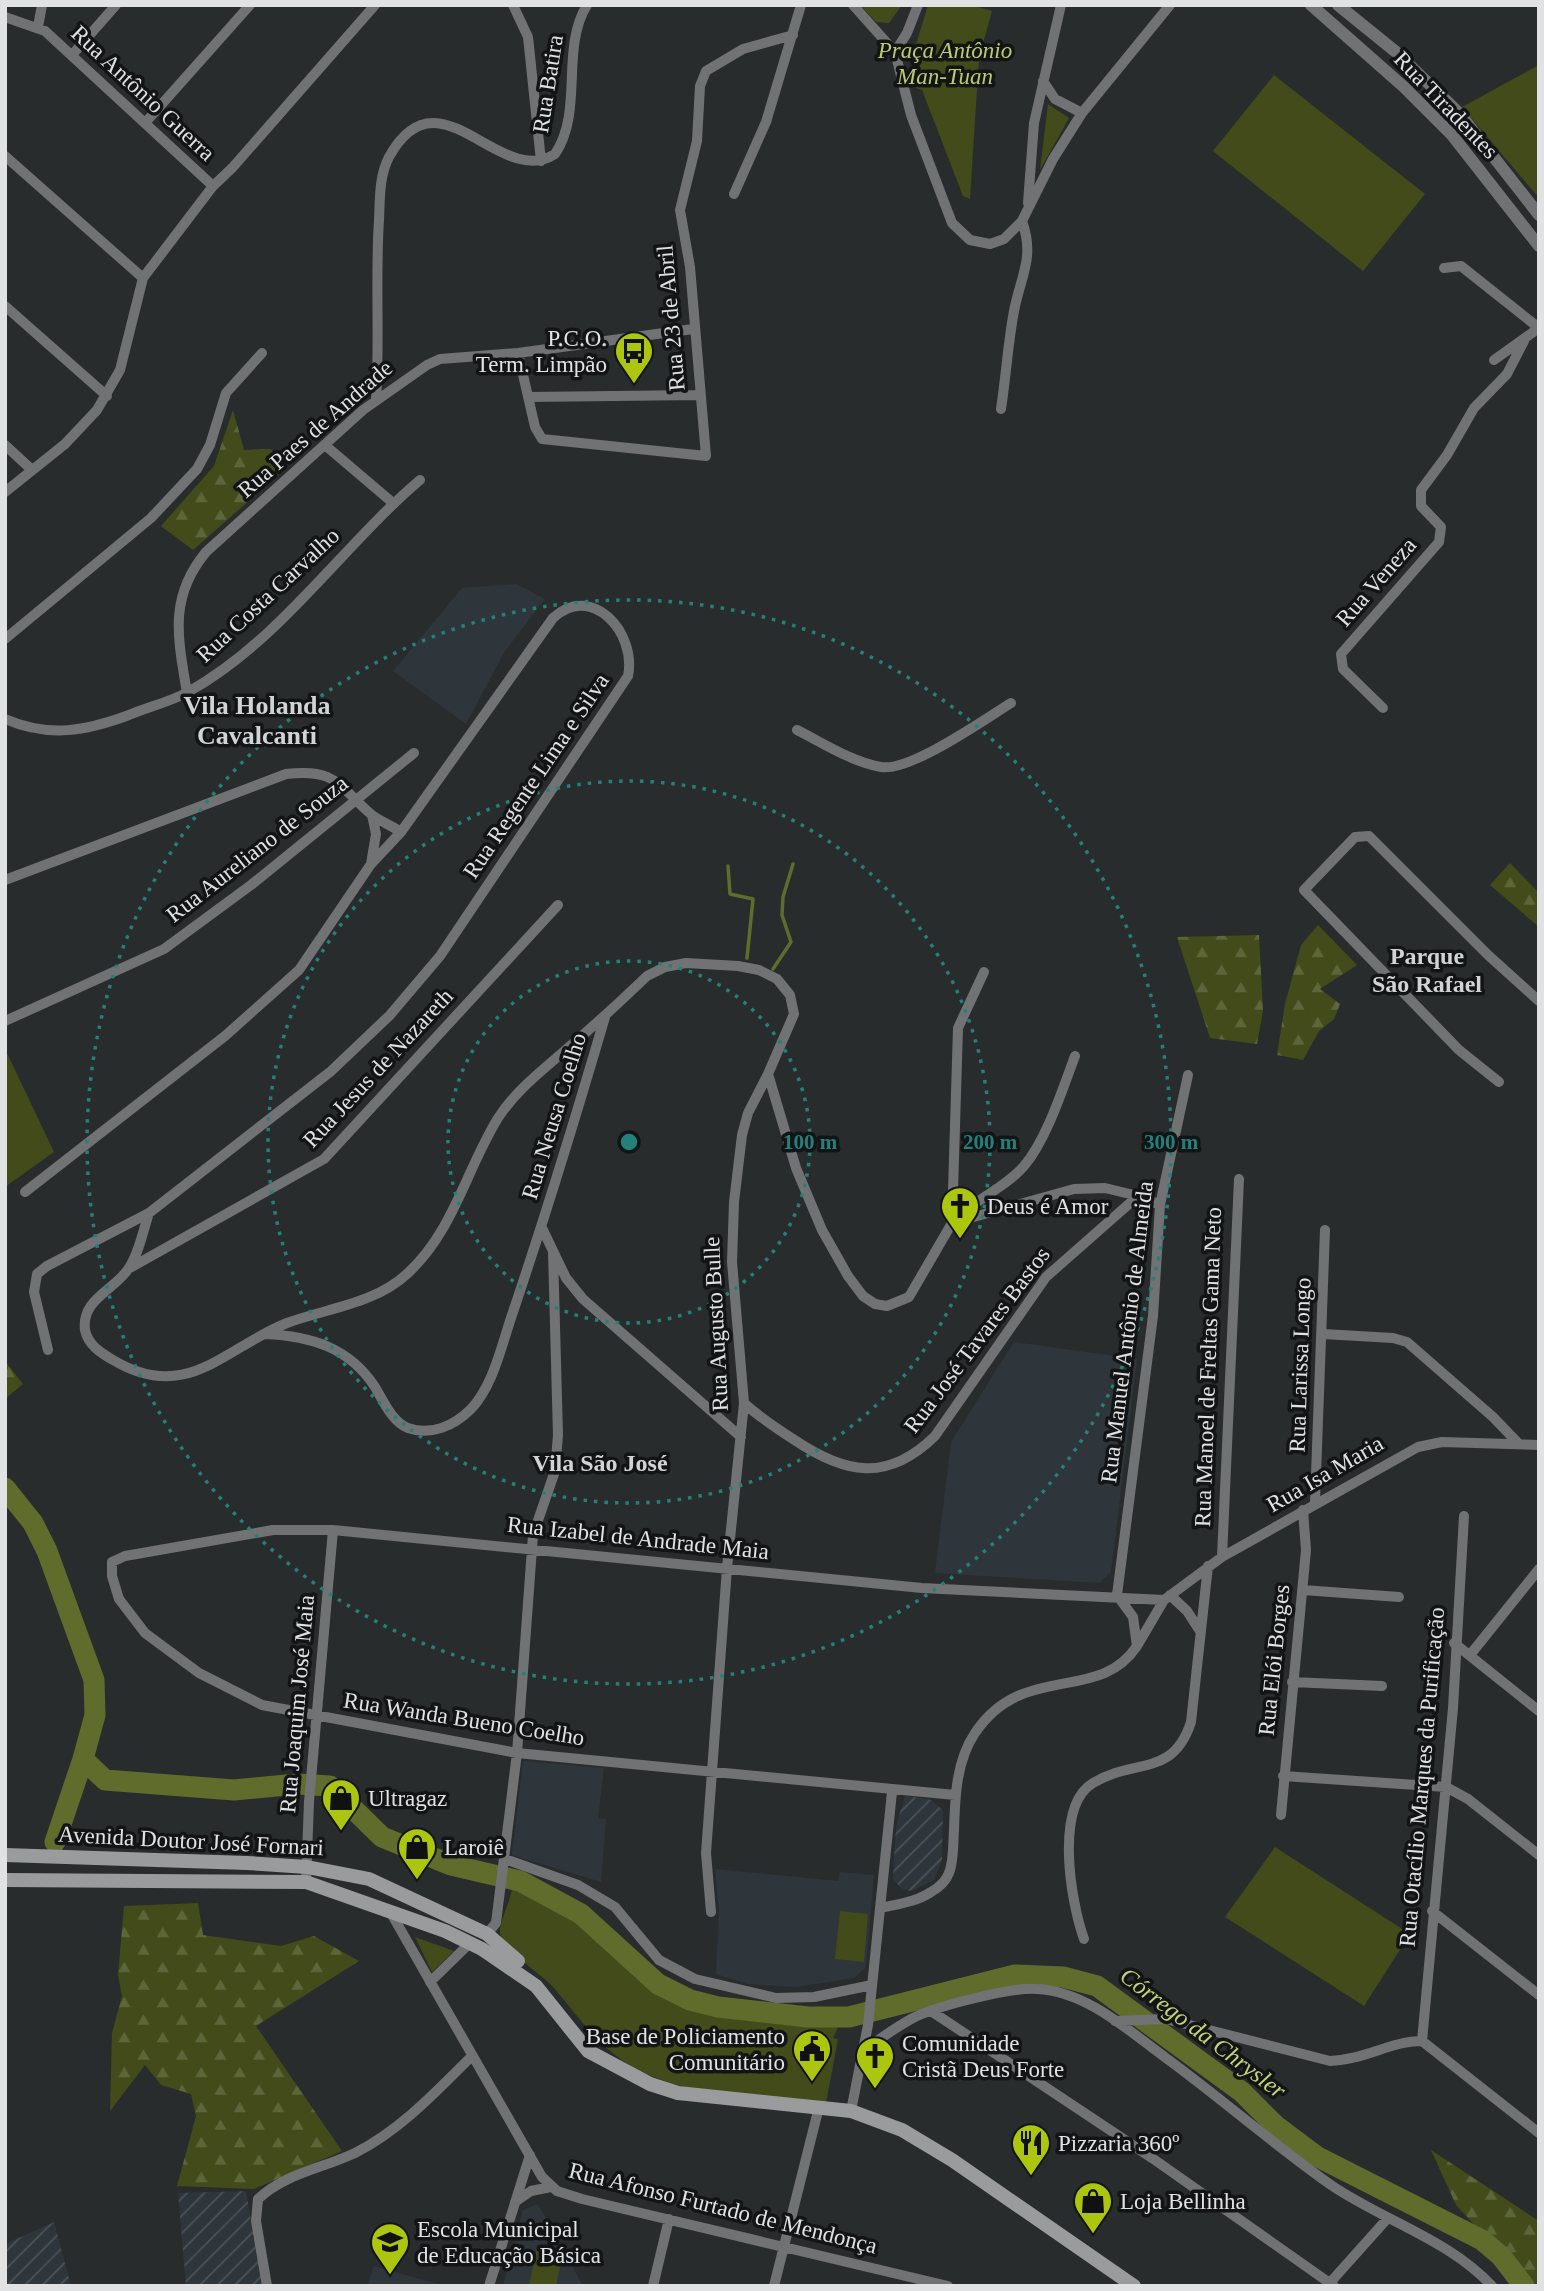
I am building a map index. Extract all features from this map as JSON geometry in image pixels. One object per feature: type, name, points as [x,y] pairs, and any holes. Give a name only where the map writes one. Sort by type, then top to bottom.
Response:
[{"type":"main road","name":"Avenida Doutor José Fornari","points":[[5,1855],[307,1867],[369,1879],[487,1934],[542,1982],[555,2007]]},
{"type":"main road","name":"Avenida Doutor José Fornari","points":[[5,1880],[306,1882],[445,1931]]},
{"type":"main road","points":[[445,1931],[487,1934]]},
{"type":"main road","points":[[445,1931],[470,1943],[527,1980],[555,2007],[588,2051],[650,2084],[716,2098],[851,2111],[902,2130],[952,2160],[1134,2286]]},
{"type":"street","points":[[38,27],[42,5]]},
{"type":"street","points":[[72,55],[116,5]]},
{"type":"street","points":[[145,123],[250,5]]},
{"type":"street","points":[[5,492],[88,422],[107,396],[120,370],[143,278],[213,186],[233,167],[376,5]]},
{"type":"street","points":[[376,400],[380,193],[387,163],[399,142],[418,127],[435,123],[469,132],[519,161],[541,161],[528,37],[513,5]]},
{"type":"street","name":"Rua Batira","points":[[541,161],[555,154],[565,131],[578,26],[587,5]]},
{"type":"street","points":[[734,194],[766,122],[802,5]]},
{"type":"street","points":[[853,5],[895,52],[911,116],[952,223],[970,240],[990,244],[1004,239],[1022,221],[1031,197],[1082,113],[1170,5]]},
{"type":"street","points":[[895,52],[907,33],[918,5]]},
{"type":"street","points":[[1031,197],[1034,123],[1061,5]]},
{"type":"street","name":"Rua Tiradentes","points":[[1311,5],[1451,135],[1539,246]]},
{"type":"street","name":"Rua Tiradentes","points":[[1338,5],[1460,114],[1539,215]]},
{"type":"street","name":"Rua Antônio Guerra","points":[[5,17],[38,27],[72,55],[213,186]]},
{"type":"street","points":[[1348,37],[1365,28]]},
{"type":"street","name":"Rua 23 de Abril","points":[[528,397],[538,435],[548,441],[706,456],[693,329],[688,242],[680,210],[697,141],[700,86],[706,71],[743,49],[793,35]]},
{"type":"street","points":[[1044,81],[1055,99],[1082,113]]},
{"type":"street","points":[[1441,125],[1460,114]]},
{"type":"street","points":[[1451,135],[1470,125]]},
{"type":"street","points":[[5,156],[143,278]]},
{"type":"street","points":[[1500,196],[1516,184]]},
{"type":"street","points":[[1001,409],[1014,310],[1028,259],[1029,240],[1022,221]]},
{"type":"street","points":[[1444,268],[1461,266],[1539,328],[1494,360]]},
{"type":"street","points":[[5,306],[107,396]]},
{"type":"street","name":"Rua Paes de Andrade","points":[[187,693],[177,622],[183,592],[194,566],[206,551],[326,446],[355,417],[412,373],[440,359],[518,353],[693,329]]},
{"type":"street","name":"Rua Veneza","points":[[1383,708],[1343,670],[1341,654],[1439,542],[1441,527],[1421,506],[1420,496],[1474,408],[1507,374],[1524,341]]},
{"type":"street","points":[[5,639],[151,517],[197,469],[210,445],[226,393],[262,353]]},
{"type":"street","points":[[518,353],[528,397],[699,395]]},
{"type":"street","points":[[5,445],[32,470]]},
{"type":"street","points":[[326,446],[393,503]]},
{"type":"street","name":"Rua Costa Carvalho","points":[[5,719],[44,730],[85,730],[187,693],[217,673],[283,616],[393,503],[419,480]]},
{"type":"street","name":"Rua Regente Lima e Silva","points":[[25,1192],[225,1036],[299,970],[371,864],[401,832],[553,618],[564,608],[584,606],[603,613],[619,628],[628,643],[631,662],[628,676],[440,956],[390,1015],[330,1072],[149,1213],[47,1266],[37,1274],[34,1292],[48,1350]]},
{"type":"street","points":[[797,730],[854,758],[882,767],[895,767],[940,746],[1011,703]]},
{"type":"street","name":"Rua Aureliano de Souza","points":[[5,1021],[164,949],[251,885],[355,797],[414,753]]},
{"type":"street","points":[[5,880],[286,774],[316,771],[335,778],[372,815],[401,832]]},
{"type":"street","points":[[371,864],[376,834],[372,815]]},
{"type":"street","points":[[1499,1082],[1441,1032],[1304,890],[1355,837],[1369,836],[1478,946],[1539,1000]]},
{"type":"street","name":"Rua Jesus de Nazareth","points":[[558,905],[331,1153],[312,1167],[128,1269],[95,1300],[86,1312],[85,1326],[91,1344],[118,1363],[159,1377],[178,1376],[222,1361],[263,1334],[373,1296],[406,1275],[430,1249],[455,1211],[499,1116],[531,1080],[606,1016],[647,976],[665,967],[704,962],[760,970],[778,979],[790,995],[793,1014],[768,1074]]},
{"type":"street","points":[[952,1223],[958,1028],[984,972]]},
{"type":"street","name":"Rua Neusa Coelho","points":[[263,1334],[309,1338],[334,1347],[373,1385],[386,1406],[407,1428],[438,1430],[472,1408],[490,1377],[542,1228],[606,1016]]},
{"type":"street","points":[[768,1074],[807,1196],[835,1253],[863,1296],[875,1304],[887,1306],[909,1297],[952,1223],[967,1206],[1008,1180],[1026,1164],[1075,1056]]},
{"type":"street","name":"Rua Augusto Bulle","points":[[711,1912],[706,1853],[727,1568],[744,1403],[732,1262],[733,1210],[742,1135],[748,1113],[768,1074]]},
{"type":"street","name":"Rua Manuel Antônio de Almeida","points":[[1117,1595],[1153,1316],[1160,1205],[1188,1075]]},
{"type":"street","name":"Rua Manoel de Freltas Gama Neto","points":[[1222,1557],[1239,1179]]},
{"type":"street","points":[[952,1223],[1074,1189],[1105,1188],[1138,1196],[1160,1205]]},
{"type":"street","name":"Rua José Tavares Bastos","points":[[744,1403],[806,1448],[850,1469],[886,1467],[913,1454],[929,1443],[949,1419],[1046,1277],[1138,1196]]},
{"type":"street","name":"Rua Jesus de Nazareth","points":[[128,1269],[149,1213]]},
{"type":"street","points":[[542,1228],[566,1278],[583,1299],[740,1437]]},
{"type":"street","name":"Rua Larissa Longo","points":[[1315,1502],[1325,1230]]},
{"type":"street","points":[[487,1934],[496,1923],[517,1754],[532,1549],[536,1523],[555,1471],[558,1435],[553,1252]]},
{"type":"street","points":[[1323,1334],[1393,1338],[1407,1342],[1493,1417],[1518,1443]]},
{"type":"street","name":"Rua Isa Maria","points":[[1167,1597],[1222,1557],[1315,1502],[1418,1447],[1442,1442],[1539,1445]]},
{"type":"street","name":"Rua Elói Borges","points":[[1281,1815],[1303,1590],[1307,1532],[1303,1510]]},
{"type":"street","name":"Rua Otacílio Marques da Purificação","points":[[1422,2041],[1432,1911],[1446,1787],[1464,1516]]},
{"type":"street","name":"Rua Izabel de Andrade Maia","points":[[111,1570],[112,1562],[125,1556],[273,1530],[333,1530],[922,1588],[1167,1597]]},
{"type":"street","name":"Rua Joaquim José Maia","points":[[306,1882],[309,1802],[333,1530]]},
{"type":"street","points":[[1084,1939],[1071,1886],[1071,1831],[1078,1799],[1094,1782],[1160,1761],[1179,1749],[1191,1722],[1208,1566]]},
{"type":"street","points":[[1470,1655],[1539,1569]]},
{"type":"street","name":"Rua Wanda Bueno Coelho","points":[[111,1570],[120,1599],[145,1633],[199,1672],[262,1705],[517,1754],[712,1771],[892,1792],[955,1795]]},
{"type":"street","points":[[1303,1590],[1399,1597]]},
{"type":"street","points":[[1117,1595],[1133,1617],[1137,1646]]},
{"type":"street","points":[[881,1908],[915,1901],[937,1888],[949,1873],[955,1795],[960,1768],[973,1735],[1000,1706],[1020,1694],[1043,1686],[1101,1678],[1119,1668],[1137,1646],[1167,1597],[1187,1611],[1200,1631]]},
{"type":"street","points":[[1454,1643],[1539,1711]]},
{"type":"street","points":[[1292,1682],[1382,1686]]},
{"type":"street","points":[[1283,1776],[1446,1787],[1468,1799],[1539,1856]]},
{"type":"street","points":[[851,2111],[868,2025],[892,1792]]},
{"type":"street","points":[[504,1863],[578,1885],[615,1907],[659,1960],[695,1979],[776,1998],[814,1997],[872,1985]]},
{"type":"street","points":[[1432,1911],[1539,1995]]},
{"type":"street","name":"Rua Afonso Furtado de Mendonça","points":[[391,1913],[471,2057],[542,2177],[551,2187],[582,2199],[948,2286]]},
{"type":"street","points":[[430,1982],[470,1943]]},
{"type":"street","points":[[864,2050],[911,2019],[931,2011],[1018,1990],[1037,1989],[1069,1996],[1115,2021],[1191,2076],[1291,2156],[1387,2219],[1443,2245],[1478,2270],[1492,2286]]},
{"type":"street","points":[[931,2011],[1138,2149],[1330,2285],[1387,2219]]},
{"type":"street","points":[[1115,2021],[1166,2019],[1330,2061],[1352,2060],[1422,2041],[1451,2061],[1539,2133]]},
{"type":"street","points":[[267,2286],[256,2221],[258,2199],[281,2180],[354,2153],[387,2134],[471,2057]]},
{"type":"street","points":[[775,2286],[819,2107]]},
{"type":"street","points":[[489,2286],[530,2155]]},
{"type":"street","points":[[515,2202],[531,2191],[551,2187]]},
{"type":"street","points":[[653,2286],[669,2219]]},
{"type":"shaded area","points":[[517,584],[545,599],[505,651],[466,724],[393,671],[462,588]]},
{"type":"shaded area","points":[[1014,1342],[1137,1359],[1111,1572],[1099,1583],[935,1573],[951,1442]]},
{"type":"shaded area","points":[[523,1761],[604,1768],[598,1818],[606,1819],[601,1882],[512,1855]]},
{"type":"shaded area","points":[[905,1796],[929,1799],[943,1810],[942,1860],[934,1880],[911,1891],[901,1888],[893,1879],[896,1826]]},
{"type":"shaded area","points":[[715,1869],[838,1881],[840,1872],[874,1875],[866,1967],[854,1978],[796,1987],[748,1984],[716,1974],[719,1912]]},
{"type":"shaded area","points":[[246,2191],[262,2286],[186,2286],[178,2193]]},
{"type":"shaded area","points":[[538,2204],[583,2286],[503,2286],[523,2210]]},
{"type":"shaded area","points":[[54,2222],[71,2286],[5,2286],[5,2244]]},
{"type":"shaded area","name":"Escola Municipal de Educação Básica","points":[[374,2266],[445,2286],[367,2286]]},
{"type":"green space","points":[[860,5],[902,5],[889,23],[876,22]]},
{"type":"green space","name":"Praça Antônio Man-Tuan","points":[[928,5],[971,5],[992,11],[979,58],[970,199],[963,196],[922,90],[911,86],[911,61]]},
{"type":"green space","points":[[1539,65],[1539,198],[1462,107]]},
{"type":"green space","points":[[1274,75],[1425,194],[1363,271],[1213,151]]},
{"type":"green space","points":[[1048,104],[1069,118],[1040,170]]},
{"type":"green space","points":[[233,410],[244,450],[271,449],[284,470],[193,550],[161,526],[214,466]]},
{"type":"green space","points":[[1510,863],[1539,893],[1539,927],[1490,885]]},
{"type":"green space","points":[[1318,925],[1357,965],[1320,989],[1340,1004],[1334,1019],[1319,1031],[1303,1060],[1277,1055],[1285,1004],[1301,945]]},
{"type":"green space","points":[[1259,935],[1263,1011],[1257,1044],[1210,1038],[1177,937]]},
{"type":"green space","points":[[5,1049],[54,1152],[5,1187]]},
{"type":"green space","points":[[5,1361],[23,1384],[5,1399]]},
{"type":"green space","points":[[1275,1847],[1410,1934],[1364,2006],[1225,1917]]},
{"type":"green space","points":[[513,1884],[576,1918],[656,1988],[687,2001],[747,2015],[839,2025],[833,2038],[838,2039],[826,2103],[692,2088],[641,2071],[619,2058],[592,2034],[553,1987],[521,1960],[501,1937],[500,1930]]},
{"type":"green space","points":[[198,1903],[203,1935],[281,1946],[314,1936],[359,1961],[256,2026],[342,2151],[254,2189],[177,2186],[196,2116],[191,2094],[161,2085],[145,2065],[110,2111],[112,2033],[122,1996],[118,1975],[124,1906]]},
{"type":"green space","points":[[840,1911],[868,1914],[864,1962],[835,1959]]},
{"type":"green space","points":[[415,1937],[454,1951],[432,1972]]},
{"type":"green space","points":[[1431,2150],[1539,2221],[1539,2286],[1531,2286],[1456,2205]]},
{"type":"green space","points":[[536,2251],[562,2257],[556,2286],[529,2286]]},
{"type":"waterway","points":[[773,969],[791,942],[782,915],[783,897],[793,864]]},
{"type":"waterway","points":[[728,866],[730,894],[753,899],[747,958]]},
{"type":"waterway","name":"Córrego da Chrysler","points":[[5,1488],[33,1523],[47,1551],[94,1680],[95,1715],[83,1759],[105,1780],[234,1790],[297,1784],[330,1786],[382,1837],[451,1865],[520,1881],[581,1914],[658,1984],[690,2000],[718,2007],[808,2017],[849,2017],[1015,1975],[1063,1977],[1097,1986],[1242,2092],[1276,2126],[1316,2156],[1482,2240],[1501,2256],[1524,2286]]},
{"type":"waterway","points":[[55,1842],[83,1759]]},
{"type":"place","name":"P.C.O. Term. Limpão","points":[[634,385]]},
{"type":"place","name":"Deus é Amor","points":[[960,1240]]},
{"type":"place","name":"Ultragaz","points":[[341,1832]]},
{"type":"place","name":"Laroiê","points":[[417,1881]]},
{"type":"place","name":"Base de Policiamento Comunitário","points":[[812,2083]]},
{"type":"place","name":"Comunidade Cristã Deus Forte","points":[[875,2090]]},
{"type":"place","name":"Pizzaria 360º","points":[[1031,2177]]},
{"type":"place","name":"Loja Bellinha","points":[[1093,2235]]},
{"type":"place","name":"Escola Municipal de Educação Básica","points":[[390,2276]]},
{"type":"district","name":"Vila Holanda Cavalcanti","points":[[257,720]]},
{"type":"district","name":"Parque São Rafael","points":[[1427,970]]},
{"type":"district","name":"Vila São José","points":[[600,1463]]}]
